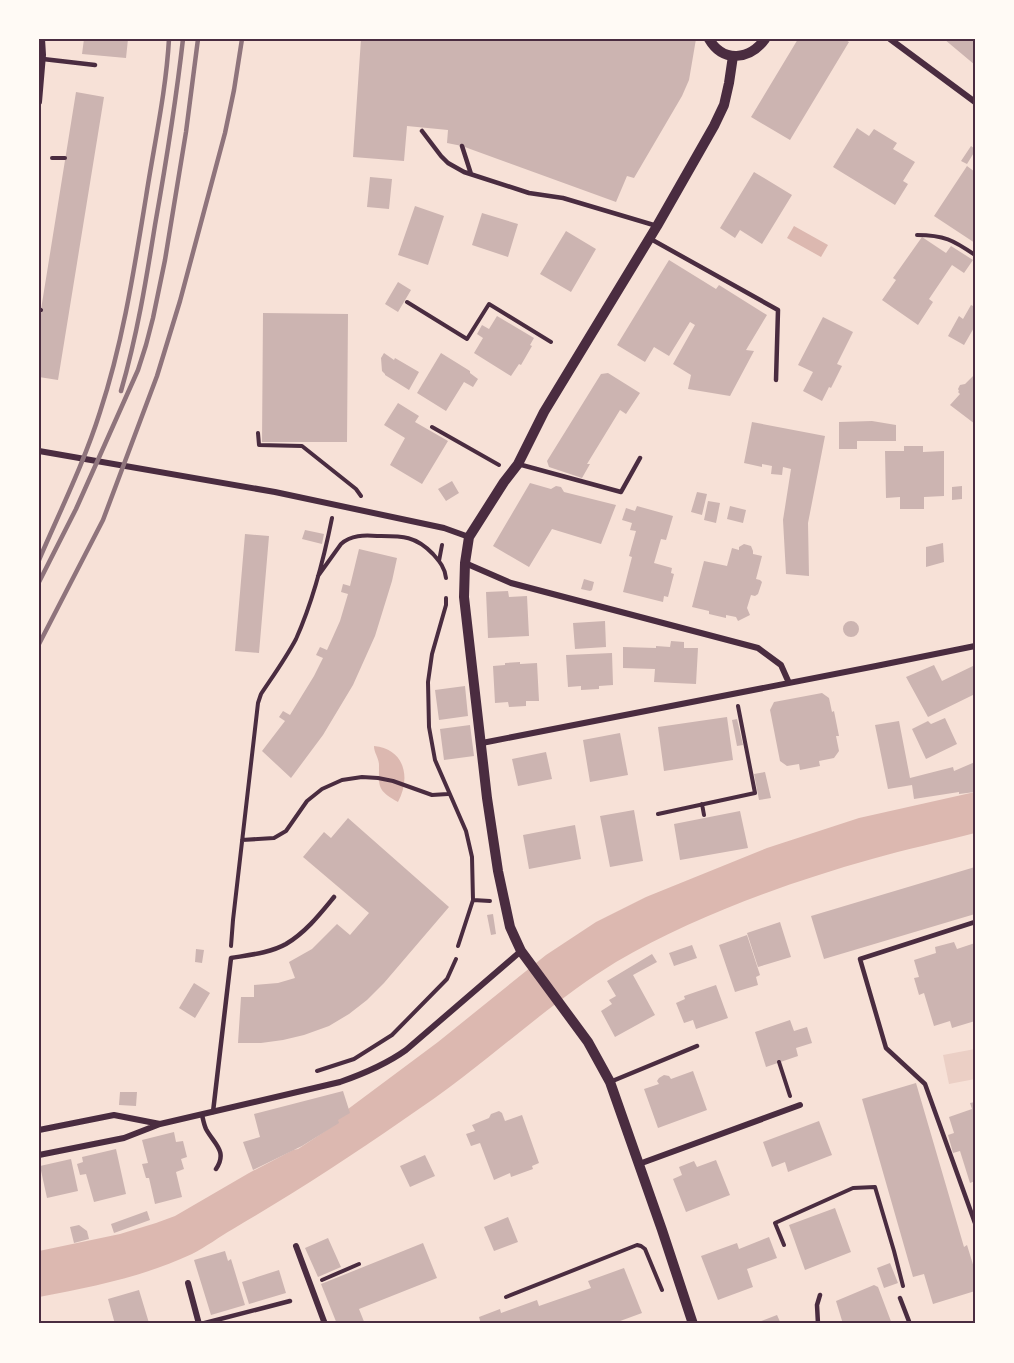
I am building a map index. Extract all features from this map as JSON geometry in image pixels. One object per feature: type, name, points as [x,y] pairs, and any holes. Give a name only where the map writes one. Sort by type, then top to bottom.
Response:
[{"type":"street","points":[[39,102],[43,59],[42,39]]},
{"type":"street","points":[[709,39],[722,52],[733,56],[746,55],[757,50],[765,39]]},
{"type":"street","points":[[890,39],[975,102]]},
{"type":"street","points":[[693,1324],[610,1082],[588,1042],[525,955],[510,927],[498,871],[487,798],[464,597],[465,563],[469,537],[518,464],[544,412],[657,226],[714,126],[724,105],[733,56]]},
{"type":"street","points":[[42,451],[275,492],[444,528],[469,537]]},
{"type":"street","points":[[465,563],[511,583],[758,648],[781,665],[789,683]]},
{"type":"street","points":[[482,743],[975,646]]},
{"type":"street","points":[[39,1155],[124,1138],[160,1124],[360,1076],[392,1060],[525,955]]},
{"type":"street","points":[[639,1164],[797,1106]]},
{"type":"street","points":[[39,1130],[114,1115],[160,1124]]},
{"type":"street","points":[[296,1246],[324,1324]]},
{"type":"street","points":[[188,1283],[200,1324]]},
{"type":"lane","points":[[43,59],[94,65]]},
{"type":"lane","points":[[422,131],[441,156],[455,167],[471,174],[529,193],[564,198],[657,226]]},
{"type":"lane","points":[[462,146],[471,174]]},
{"type":"lane","points":[[649,238],[778,310],[776,380]]},
{"type":"lane","points":[[518,464],[621,492],[639,458]]},
{"type":"lane","points":[[213,1112],[231,958],[257,954],[286,944],[311,925],[334,897]]},
{"type":"lane","points":[[975,922],[860,959],[886,1048],[925,1084],[975,1223]]},
{"type":"lane","points":[[610,1082],[697,1046]]},
{"type":"lane","points":[[202,1115],[206,1129],[220,1151],[220,1161],[216,1169]]},
{"type":"lane","points":[[818,1324],[817,1305],[820,1295]]},
{"type":"lane","points":[[900,1298],[910,1324]]},
{"type":"lane","points":[[200,1324],[290,1301]]},
{"type":"path","points":[[52,158],[65,158]]},
{"type":"path","points":[[917,234],[935,235],[953,240],[975,255]]},
{"type":"path","points":[[407,303],[467,339],[489,304],[551,342]]},
{"type":"path","points":[[432,427],[500,466]]},
{"type":"path","points":[[258,433],[259,445],[302,446],[356,489],[363,500]]},
{"type":"path","points":[[231,958],[233,920],[258,703],[261,694],[295,640],[303,621],[318,576],[332,518]]},
{"type":"path","points":[[318,576],[346,540],[362,535],[400,536],[420,542],[439,561],[447,576],[446,586]]},
{"type":"path","points":[[439,561],[442,545]]},
{"type":"path","points":[[446,595],[446,605],[432,654],[428,682],[429,727],[435,760],[466,831],[472,857],[473,900],[458,946]]},
{"type":"path","points":[[658,814],[755,793],[736,693]]},
{"type":"path","points":[[242,840],[274,838],[286,831],[307,801],[322,789],[342,780],[362,777],[378,778],[432,795],[448,794]]},
{"type":"path","points":[[702,804],[704,815]]},
{"type":"path","points":[[308,1074],[354,1059],[392,1035],[447,980],[456,958]]},
{"type":"path","points":[[779,1062],[797,1106]]},
{"type":"path","points":[[784,1245],[775,1223],[853,1188],[875,1187],[903,1287],[900,1298]]},
{"type":"path","points":[[506,1297],[637,1245],[645,1249],[662,1290]]},
{"type":"path","points":[[311,1285],[359,1264]]},
{"type":"shaded area","points":[[794,226],[828,245],[821,257],[787,238]]},
{"type":"shaded area","points":[[374,746],[393,753],[402,766],[404,784],[398,802],[381,788],[379,762]]},
{"type":"shaded area","points":[[975,792],[975,833],[839,868],[774,890],[676,930],[596,975],[456,1083],[403,1120],[319,1176],[197,1251],[136,1275],[39,1297],[39,1251],[120,1234],[175,1216],[249,1173],[298,1149],[333,1126],[332,1121],[438,1042],[546,955],[596,922],[646,897],[767,848],[859,818]]},
{"type":"shaded area","points":[[975,1049],[975,1079],[949,1084],[943,1055]]},
{"type":"building","points":[[84,39],[128,39],[126,58],[82,54]]},
{"type":"building","points":[[361,39],[696,39],[689,80],[682,96],[634,178],[627,176],[616,202],[462,146],[447,143],[448,130],[407,126],[404,161],[353,157]]},
{"type":"building","points":[[798,39],[844,39],[849,42],[790,140],[751,117]]},
{"type":"building","points":[[944,39],[975,39],[975,65]]},
{"type":"building","points":[[76,92],[104,97],[58,380],[39,377],[39,322]]},
{"type":"building","points":[[857,128],[869,136],[874,129],[897,143],[893,149],[915,162],[903,181],[908,184],[895,205],[833,167]]},
{"type":"building","points":[[971,146],[975,151],[967,164],[961,161]]},
{"type":"building","points":[[967,166],[975,172],[975,243],[934,216]]},
{"type":"building","points":[[754,172],[792,195],[762,244],[740,230],[735,238],[720,228]]},
{"type":"building","points":[[370,177],[392,179],[389,209],[367,207]]},
{"type":"building","points":[[415,206],[444,216],[428,265],[398,255]]},
{"type":"building","points":[[482,213],[518,224],[508,257],[472,245]]},
{"type":"building","points":[[566,231],[596,249],[571,292],[540,274]]},
{"type":"building","points":[[922,237],[946,253],[951,246],[973,260],[964,273],[952,265],[929,299],[933,302],[918,325],[882,300],[896,280],[893,278]]},
{"type":"building","points":[[669,260],[716,289],[719,285],[767,315],[746,350],[754,351],[730,396],[688,389],[691,375],[673,364],[695,325],[690,322],[669,356],[654,347],[645,362],[617,345]]},
{"type":"building","points":[[398,282],[411,290],[398,312],[385,304]]},
{"type":"building","points":[[971,305],[975,307],[975,326],[964,345],[948,336],[959,316],[963,319]]},
{"type":"building","points":[[263,313],[348,314],[347,442],[262,442]]},
{"type":"building","points":[[497,316],[534,338],[521,365],[519,364],[511,376],[474,353],[483,338],[477,334],[482,325],[489,329]]},
{"type":"building","points":[[823,317],[853,332],[837,364],[842,366],[822,401],[803,391],[813,372],[798,365]]},
{"type":"building","points":[[384,353],[419,372],[409,390],[382,371],[381,358]]},
{"type":"building","points":[[441,353],[470,371],[478,379],[473,387],[464,382],[446,411],[417,393]]},
{"type":"building","points":[[608,373],[640,393],[626,414],[620,410],[587,464],[590,464],[582,478],[549,467],[547,461],[601,374]]},
{"type":"building","points":[[975,374],[975,424],[950,405],[960,394],[958,389],[960,385],[965,384]]},
{"type":"building","points":[[398,403],[419,416],[415,422],[448,441],[422,484],[390,465],[405,438],[384,425]]},
{"type":"building","points":[[872,421],[896,425],[896,441],[857,441],[857,449],[839,449],[839,422]]},
{"type":"building","points":[[752,422],[825,436],[808,523],[809,576],[786,574],[783,520],[791,469],[783,467],[782,475],[771,474],[772,466],[762,464],[762,467],[744,463]]},
{"type":"building","points":[[904,446],[923,446],[923,452],[944,451],[944,496],[924,497],[924,509],[900,509],[900,497],[886,498],[885,451],[904,451]]},
{"type":"building","points":[[452,481],[459,493],[446,501],[438,489]]},
{"type":"building","points":[[530,483],[551,489],[556,486],[561,487],[564,492],[616,505],[601,544],[552,529],[529,567],[493,546]]},
{"type":"building","points":[[962,486],[962,499],[952,500],[952,487]]},
{"type":"building","points":[[697,492],[707,494],[702,515],[691,512]]},
{"type":"building","points":[[708,501],[720,503],[716,523],[704,520]]},
{"type":"building","points":[[637,506],[673,516],[666,540],[661,539],[654,563],[672,568],[671,573],[674,574],[668,597],[664,596],[663,602],[623,592],[636,531],[630,530],[632,523],[622,520],[626,508],[635,511]]},
{"type":"building","points":[[730,506],[746,510],[743,523],[727,519]]},
{"type":"building","points":[[305,530],[324,534],[322,544],[302,539]]},
{"type":"building","points":[[245,534],[269,536],[259,653],[235,651]]},
{"type":"building","points":[[943,543],[944,562],[926,567],[926,547]]},
{"type":"building","points":[[744,544],[751,546],[753,554],[762,556],[756,579],[762,582],[758,594],[751,595],[747,608],[750,615],[738,621],[736,617],[726,615],[726,618],[692,607],[704,561],[727,566],[732,548],[739,550],[739,547]]},
{"type":"building","points":[[359,549],[397,558],[392,581],[375,636],[353,685],[323,735],[291,778],[262,751],[285,721],[279,717],[283,711],[290,715],[314,676],[323,658],[316,655],[320,647],[327,650],[340,621],[348,594],[341,592],[343,584],[350,586]]},
{"type":"building","points":[[584,579],[594,582],[592,590],[581,589]]},
{"type":"building","points":[[508,591],[509,597],[527,596],[529,636],[488,638],[486,592]]},
{"type":"building","points":[[605,621],[606,647],[575,649],[573,623]]},
{"type":"building","points":[[848,621],[854,621],[859,629],[857,635],[848,637],[843,632],[843,626]]},
{"type":"building","points":[[671,641],[684,642],[684,648],[698,648],[696,684],[654,682],[655,669],[623,668],[623,647],[670,647]]},
{"type":"building","points":[[612,653],[613,685],[581,690],[581,686],[568,687],[566,655]]},
{"type":"building","points":[[520,662],[520,664],[537,663],[539,701],[526,701],[526,706],[509,707],[508,702],[495,703],[493,666]]},
{"type":"building","points":[[934,665],[942,681],[975,665],[975,694],[928,717],[906,677]]},
{"type":"building","points":[[465,686],[468,716],[439,720],[435,690]]},
{"type":"building","points":[[822,693],[829,698],[832,712],[834,711],[839,736],[836,736],[839,751],[834,758],[819,761],[820,766],[800,770],[799,764],[787,766],[780,761],[770,710],[774,702]]},
{"type":"building","points":[[727,717],[733,760],[664,771],[658,727]]},
{"type":"building","points":[[945,718],[957,744],[926,759],[912,729],[928,721],[931,724]]},
{"type":"building","points":[[737,719],[743,745],[737,746],[732,720]]},
{"type":"building","points":[[899,721],[910,778],[953,767],[954,771],[975,762],[975,792],[959,794],[959,792],[914,799],[912,785],[888,789],[875,725]]},
{"type":"building","points":[[470,725],[474,756],[444,760],[440,729]]},
{"type":"building","points":[[620,733],[628,775],[590,782],[583,740]]},
{"type":"building","points":[[546,752],[552,779],[518,786],[512,759]]},
{"type":"building","points":[[765,772],[771,798],[759,800],[754,774]]},
{"type":"building","points":[[634,810],[643,861],[610,867],[600,816]]},
{"type":"building","points":[[740,811],[748,848],[680,860],[674,824]]},
{"type":"building","points":[[348,818],[449,907],[384,983],[349,1014],[329,1026],[304,1035],[261,1043],[238,1043],[241,997],[254,997],[254,985],[278,983],[295,978],[289,962],[312,949],[337,924],[350,935],[369,913],[303,857],[324,832],[331,838]]},
{"type":"building","points":[[575,825],[581,859],[529,869],[523,835]]},
{"type":"building","points":[[975,867],[975,914],[824,959],[811,916]]},
{"type":"building","points":[[493,914],[496,934],[491,935],[487,915]]},
{"type":"building","points":[[780,922],[791,957],[758,967],[747,933]]},
{"type":"building","points":[[747,935],[760,975],[756,977],[758,985],[735,992],[719,945]]},
{"type":"building","points":[[954,942],[957,949],[975,943],[975,1021],[952,1028],[950,1021],[934,1026],[924,993],[919,995],[914,978],[919,977],[914,960],[936,953],[935,947]]},
{"type":"building","points":[[692,945],[697,958],[674,966],[669,953]]},
{"type":"building","points":[[196,949],[204,950],[202,963],[195,962]]},
{"type":"building","points":[[652,954],[657,962],[633,975],[655,1015],[615,1037],[601,1011],[612,1004],[609,1000],[616,996],[607,981]]},
{"type":"building","points":[[194,983],[210,993],[195,1018],[179,1008]]},
{"type":"building","points":[[716,985],[728,1018],[696,1029],[693,1020],[684,1023],[676,1003],[685,999],[684,996]]},
{"type":"building","points":[[790,1020],[794,1031],[807,1027],[812,1043],[796,1048],[798,1056],[766,1067],[755,1032]]},
{"type":"building","points":[[693,1071],[707,1110],[658,1128],[644,1089],[659,1084],[657,1081],[664,1075],[671,1079]]},
{"type":"building","points":[[916,1083],[964,1247],[967,1245],[975,1271],[975,1291],[933,1304],[924,1274],[913,1277],[862,1099]]},
{"type":"building","points":[[343,1091],[350,1113],[338,1120],[339,1123],[302,1146],[253,1170],[243,1142],[260,1137],[254,1114]]},
{"type":"building","points":[[120,1092],[137,1092],[136,1106],[119,1105]]},
{"type":"building","points":[[975,1102],[975,1181],[970,1183],[960,1151],[953,1153],[948,1135],[954,1133],[949,1117],[972,1109],[970,1103]]},
{"type":"building","points":[[499,1111],[505,1121],[522,1115],[539,1163],[532,1166],[533,1169],[511,1177],[510,1173],[494,1180],[480,1143],[471,1146],[466,1134],[475,1131],[472,1125]]},
{"type":"building","points":[[819,1121],[832,1155],[788,1172],[785,1162],[772,1167],[763,1142]]},
{"type":"building","points":[[174,1132],[176,1142],[183,1141],[187,1157],[181,1159],[184,1169],[176,1172],[182,1197],[155,1204],[149,1178],[146,1178],[142,1164],[148,1163],[142,1140]]},
{"type":"building","points":[[116,1149],[126,1194],[94,1202],[86,1174],[80,1175],[77,1164],[83,1162],[82,1157]]},
{"type":"building","points":[[425,1155],[435,1176],[410,1187],[400,1166]]},
{"type":"building","points":[[71,1159],[78,1191],[47,1198],[40,1166]]},
{"type":"building","points":[[716,1160],[730,1195],[686,1212],[673,1179],[682,1175],[679,1167],[694,1161],[697,1167]]},
{"type":"building","points":[[835,1208],[851,1252],[805,1270],[789,1225]]},
{"type":"building","points":[[147,1211],[150,1220],[114,1233],[111,1224]]},
{"type":"building","points":[[508,1217],[518,1242],[494,1251],[484,1227]]},
{"type":"building","points":[[79,1225],[87,1231],[89,1239],[74,1243],[70,1227]]},
{"type":"building","points":[[769,1237],[777,1258],[747,1269],[753,1287],[718,1300],[701,1256],[737,1243],[739,1249]]},
{"type":"building","points":[[328,1238],[341,1267],[318,1277],[305,1248]]},
{"type":"building","points":[[423,1243],[437,1278],[359,1309],[365,1324],[337,1324],[321,1284]]},
{"type":"building","points":[[225,1251],[228,1261],[231,1259],[245,1305],[211,1315],[194,1260]]},
{"type":"building","points":[[890,1263],[898,1283],[884,1288],[877,1268]]},
{"type":"building","points":[[624,1268],[642,1313],[612,1324],[481,1324],[479,1317],[500,1309],[501,1313],[537,1300],[539,1306],[591,1288],[588,1281]]},
{"type":"building","points":[[279,1270],[286,1293],[249,1304],[242,1282]]},
{"type":"building","points":[[874,1285],[878,1287],[892,1324],[843,1324],[836,1301]]},
{"type":"building","points":[[139,1290],[149,1323],[115,1324],[108,1299]]},
{"type":"building","points":[[777,1315],[781,1324],[753,1324]]},
{"type":"railway","points":[[39,560],[87,450],[115,359],[132,279],[159,118],[169,39]]},
{"type":"railway","points":[[121,391],[145,288],[183,39]]},
{"type":"railway","points":[[39,582],[76,509],[138,370],[146,345],[165,260],[186,132],[198,39]]},
{"type":"railway","points":[[39,644],[103,520],[157,376],[180,301],[225,133],[242,39]]}]
